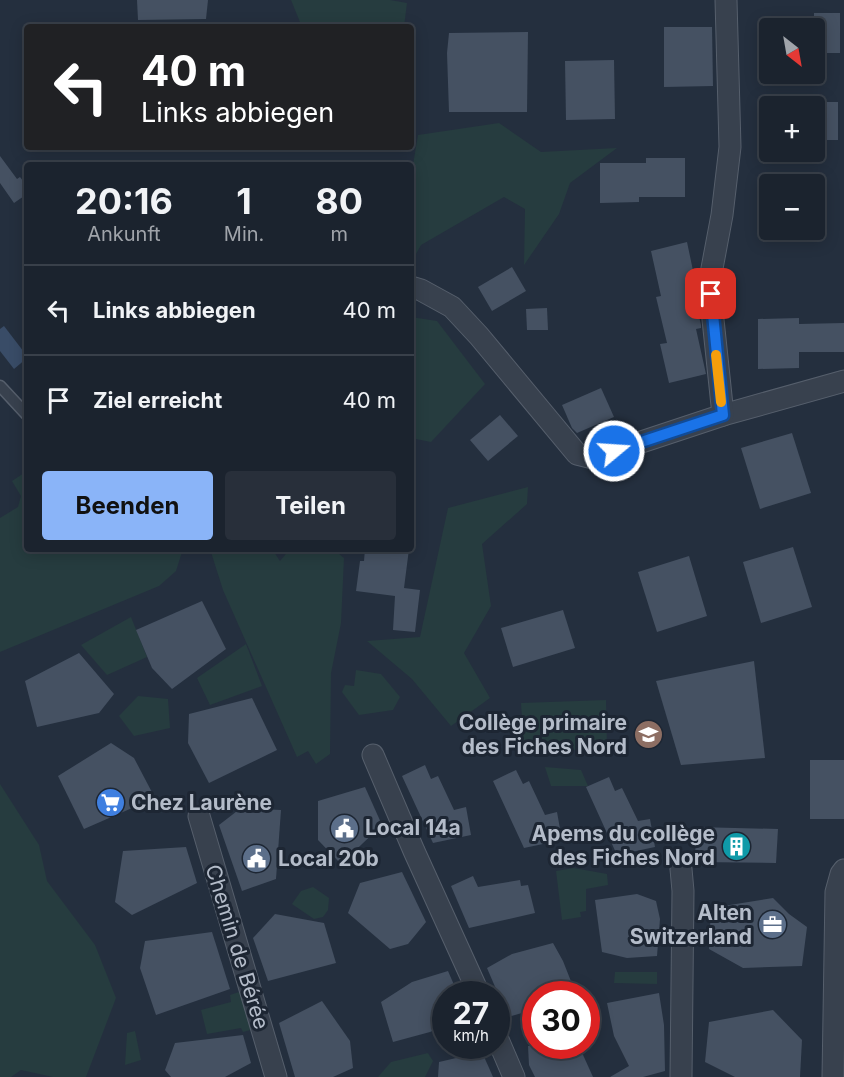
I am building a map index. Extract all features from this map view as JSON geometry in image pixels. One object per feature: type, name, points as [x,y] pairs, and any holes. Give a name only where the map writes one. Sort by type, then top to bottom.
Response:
[{"type":"street","points":[[723,415],[710,279],[722,215],[730,147],[726,0]]},
{"type":"street","points":[[414,288],[452,307],[577,454],[593,458],[723,415],[844,381]]},
{"type":"street","points":[[373,755],[473,981]]},
{"type":"street","name":"Chemin de Bérée","points":[[199,816],[276,1077]]},
{"type":"street","points":[[681,869],[681,1077]]},
{"type":"street","points":[[833,1077],[836,892],[844,870]]},
{"type":"street","points":[[506,1059],[514,1077]]},
{"type":"lane","points":[[0,386],[24,412]]},
{"type":"green space","points":[[291,0],[390,0],[407,3],[404,24],[301,24]]},
{"type":"green space","points":[[499,123],[541,152],[617,148],[570,183],[559,214],[524,265],[525,209],[504,197],[421,245],[414,258],[414,162],[418,135]]},
{"type":"green space","points":[[414,317],[437,321],[485,384],[431,442],[414,439]]},
{"type":"green space","points":[[24,473],[24,552],[182,552],[176,571],[159,586],[0,652],[0,518],[18,507],[21,496],[12,481]]},
{"type":"green space","points":[[528,487],[527,504],[482,544],[491,606],[464,653],[490,698],[451,726],[412,679],[367,641],[420,637],[448,508]]},
{"type":"green space","points":[[211,552],[274,552],[280,561],[288,552],[337,552],[344,558],[341,623],[331,673],[330,754],[316,764],[308,751],[297,757],[223,590]]},
{"type":"green space","points":[[131,617],[147,657],[107,675],[81,645]]},
{"type":"green space","points":[[246,644],[262,686],[210,705],[197,678]]},
{"type":"green space","points":[[356,670],[381,674],[400,697],[393,710],[359,715],[342,692],[345,685],[354,686]]},
{"type":"green space","points":[[138,696],[168,699],[170,728],[134,736],[119,716]]},
{"type":"green space","points":[[606,700],[607,749],[524,751],[521,703]]},
{"type":"green space","points":[[545,767],[581,770],[588,786],[551,786]]},
{"type":"green space","points":[[0,784],[39,845],[47,881],[95,945],[116,998],[86,1077],[53,1077],[21,1070],[11,1077],[0,1077]]},
{"type":"green space","points":[[574,868],[607,874],[608,885],[586,889],[586,911],[580,912],[581,917],[562,920],[556,871]]},
{"type":"green space","points":[[313,887],[329,898],[328,910],[323,917],[314,919],[292,904],[301,891]]},
{"type":"green space","points":[[615,972],[657,972],[657,984],[614,983]]},
{"type":"green space","points":[[242,991],[254,1029],[243,1032],[241,1028],[207,1034],[201,1010],[231,1002],[230,995]]},
{"type":"green space","points":[[135,1031],[141,1060],[125,1065],[127,1033]]},
{"type":"green space","points":[[428,1053],[433,1061],[425,1077],[378,1077],[391,1062]]},
{"type":"water","points":[[4,326],[24,352],[24,361],[14,369],[0,351],[0,329]]},
{"type":"building","points":[[137,0],[208,0],[206,19],[138,20]]},
{"type":"building","points":[[814,13],[840,13],[840,53],[825,53],[825,18],[814,18]]},
{"type":"building","points":[[664,27],[712,27],[713,86],[664,87]]},
{"type":"building","points":[[528,32],[527,112],[449,112],[447,53],[449,33]]},
{"type":"building","points":[[614,60],[615,119],[566,120],[565,61]]},
{"type":"building","points":[[825,102],[838,102],[838,140],[825,140]]},
{"type":"building","points":[[0,156],[17,179],[20,177],[24,182],[24,196],[14,203],[0,183]]},
{"type":"building","points":[[646,158],[685,158],[685,197],[639,197],[639,202],[600,203],[600,163],[646,163]]},
{"type":"building","points":[[687,242],[695,280],[691,281],[701,325],[701,328],[696,329],[706,374],[669,383],[660,344],[667,343],[656,297],[661,296],[651,251]]},
{"type":"building","points":[[512,267],[526,291],[492,311],[478,287]]},
{"type":"building","points":[[547,308],[548,330],[527,330],[526,309]]},
{"type":"building","points":[[799,318],[799,324],[844,323],[844,352],[799,352],[799,368],[758,369],[758,319]]},
{"type":"building","points":[[601,388],[614,417],[577,433],[572,428],[562,405]]},
{"type":"building","points":[[500,415],[518,436],[488,461],[470,440]]},
{"type":"building","points":[[792,433],[811,493],[760,509],[741,448]]},
{"type":"building","points":[[793,547],[812,607],[761,623],[743,562]]},
{"type":"building","points":[[365,552],[409,552],[404,588],[420,590],[415,632],[393,630],[395,596],[356,591],[360,561],[364,561]]},
{"type":"building","points":[[689,556],[707,616],[657,632],[638,572]]},
{"type":"building","points":[[202,601],[226,649],[172,689],[152,668],[136,630]]},
{"type":"building","points":[[563,610],[575,648],[513,667],[501,628]]},
{"type":"building","points":[[79,653],[114,694],[99,713],[37,727],[25,681]]},
{"type":"building","points":[[754,661],[765,758],[681,765],[656,681]]},
{"type":"building","points":[[252,698],[277,750],[209,783],[188,743],[189,714]]},
{"type":"building","points":[[111,743],[134,758],[155,798],[84,829],[58,776]]},
{"type":"building","points":[[810,760],[844,760],[844,819],[810,819]]},
{"type":"building","points":[[425,765],[431,779],[438,776],[454,810],[466,807],[471,835],[433,843],[402,776]]},
{"type":"building","points":[[516,770],[523,784],[529,781],[545,815],[557,812],[562,840],[524,848],[493,781]]},
{"type":"building","points":[[609,777],[615,791],[622,788],[638,821],[650,819],[655,847],[617,855],[586,787]]},
{"type":"building","points":[[365,787],[382,825],[341,864],[318,840],[318,801]]},
{"type":"building","points":[[241,808],[281,810],[276,879],[242,891],[219,825]]},
{"type":"building","name":"Apems du collège des Fiches Nord","points":[[696,827],[778,829],[776,863],[695,862]]},
{"type":"building","points":[[186,847],[197,883],[132,915],[115,902],[123,851]]},
{"type":"building","points":[[402,872],[426,922],[408,944],[390,949],[348,913],[360,883]]},
{"type":"building","points":[[473,876],[478,887],[520,880],[521,886],[528,885],[535,913],[469,928],[451,886]]},
{"type":"building","points":[[637,894],[656,901],[660,919],[657,956],[627,958],[602,952],[595,900]]},
{"type":"building","points":[[773,898],[807,927],[802,966],[743,968],[709,949],[711,908]]},
{"type":"building","points":[[275,914],[324,923],[336,963],[268,981],[253,938]]},
{"type":"building","points":[[212,932],[230,989],[156,1015],[140,968],[145,941]]},
{"type":"building","points":[[553,943],[571,981],[522,981],[522,1013],[510,1016],[510,981],[493,981],[487,968],[512,954]]},
{"type":"building","points":[[448,971],[452,981],[432,981],[432,1031],[393,1042],[381,1002],[412,982]]},
{"type":"building","points":[[659,993],[664,1025],[665,1071],[643,1077],[610,1077],[629,1066],[614,1036],[607,1003]]},
{"type":"building","points":[[322,1001],[350,1041],[353,1068],[333,1077],[295,1077],[279,1023]]},
{"type":"building","points":[[773,1010],[802,1040],[800,1077],[735,1077],[705,1062],[709,1022]]},
{"type":"building","points":[[243,1035],[251,1063],[225,1077],[171,1077],[165,1070],[175,1043]]},
{"type":"building","points":[[452,1059],[485,1059],[493,1077],[438,1077],[439,1062]]},
{"type":"building","points":[[529,1059],[585,1059],[593,1077],[535,1077]]},
{"type":"slow traffic","points":[[716,355],[721,402]]},
{"type":"place","name":"Collège primaire des Fiches Nord","points":[[648,735]]},
{"type":"place","name":"Chez Laurène","points":[[110,803]]},
{"type":"place","name":"Local 14a","points":[[344,828]]},
{"type":"place","name":"Apems du collège des Fiches Nord","points":[[736,846]]},
{"type":"place","name":"Local 20b","points":[[257,859]]},
{"type":"place","name":"Alten Switzerland","points":[[773,925]]},
{"type":"route","points":[[614,451],[723,415],[711,294]]}]
